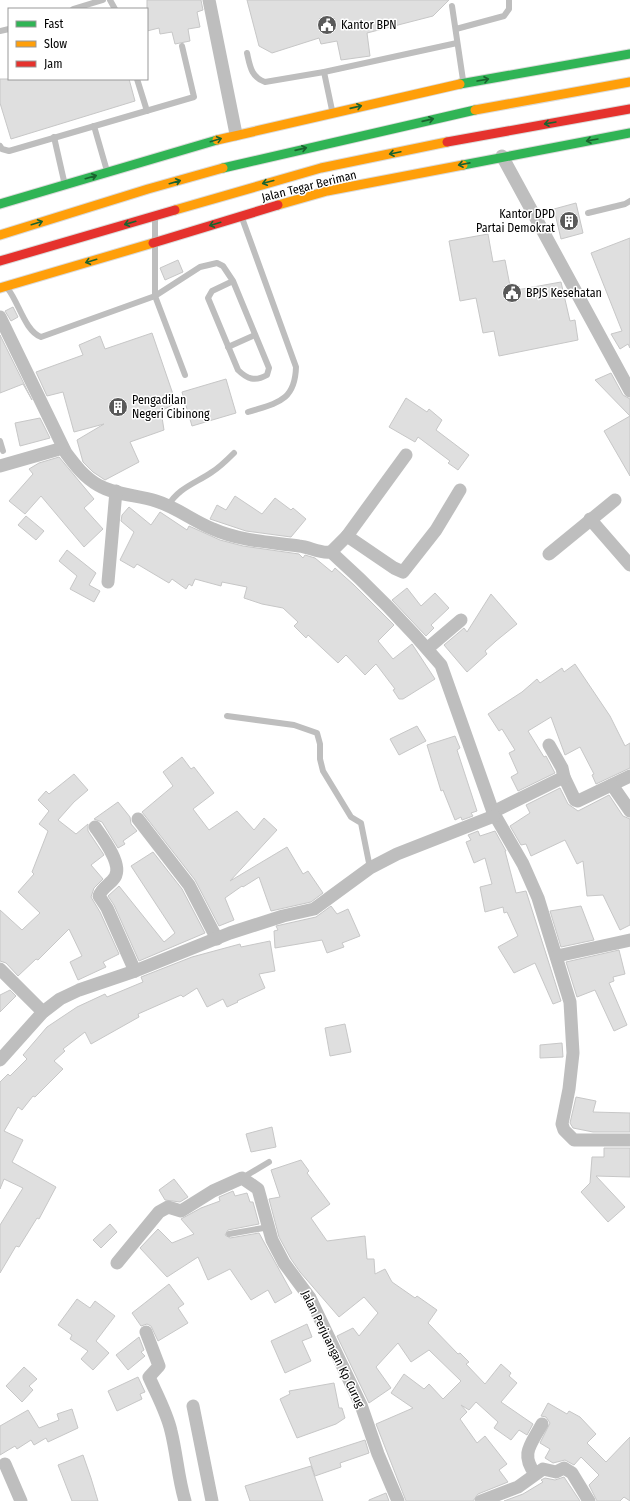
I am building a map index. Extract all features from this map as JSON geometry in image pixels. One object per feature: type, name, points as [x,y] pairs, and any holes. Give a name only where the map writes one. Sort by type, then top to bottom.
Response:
[{"type":"main road","points":[[0,204],[236,134],[463,83],[630,54]]},
{"type":"main road","points":[[0,235],[148,189],[251,161],[486,107],[630,82]]},
{"type":"main road","name":"Jalan Tegar Beriman","points":[[3,260],[321,168],[491,133],[630,109]]},
{"type":"main road","name":"Jalan Tegar Beriman","points":[[3,287],[327,191],[502,156],[630,133]]},
{"type":"main road","points":[[108,173],[121,178]]},
{"type":"main road","points":[[135,184],[148,189]]},
{"type":"main road","points":[[0,241],[3,260]]},
{"type":"street","points":[[209,0],[236,134]]},
{"type":"street","points":[[502,156],[630,391]]},
{"type":"street","points":[[0,317],[63,448],[78,468],[99,485],[116,491],[158,501],[214,529],[255,541],[307,547],[323,553],[331,552],[347,536],[406,455]]},
{"type":"street","points":[[0,466],[63,448]]},
{"type":"street","points":[[347,536],[399,571],[403,572],[436,530],[460,490]]},
{"type":"street","points":[[108,582],[116,491]]},
{"type":"street","points":[[549,554],[615,500]]},
{"type":"street","points":[[590,519],[630,565]]},
{"type":"street","points":[[331,552],[370,588],[428,648],[444,671],[460,723],[493,814],[523,864],[538,898],[570,1002],[573,1024],[573,1053],[570,1089],[562,1124],[564,1130],[574,1140],[630,1140]]},
{"type":"street","points":[[428,648],[461,620]]},
{"type":"street","points":[[549,745],[562,768],[564,777],[575,800],[578,801],[630,776]]},
{"type":"street","points":[[0,1060],[43,1012],[60,999],[79,990],[135,971],[217,939],[283,916],[314,909],[366,871],[397,854],[456,831],[493,814],[564,777]]},
{"type":"street","points":[[612,785],[630,811]]},
{"type":"street","points":[[138,819],[188,885],[217,939]]},
{"type":"street","points":[[95,827],[111,851],[116,872],[115,877],[99,896],[107,908],[135,971]]},
{"type":"street","points":[[556,956],[630,940]]},
{"type":"street","points":[[0,969],[43,1012]]},
{"type":"street","points":[[117,1263],[159,1212],[168,1208],[181,1211],[213,1191],[242,1178]]},
{"type":"street","name":"Jalan Perjuangan Kp Curug","points":[[242,1178],[258,1189],[272,1240],[284,1263],[310,1298],[352,1385],[398,1501]]},
{"type":"street","points":[[146,1332],[159,1366],[149,1378],[162,1406],[171,1431],[185,1501]]},
{"type":"street","points":[[193,1406],[212,1501]]},
{"type":"street","points":[[535,1474],[527,1461],[527,1453],[542,1424]]},
{"type":"street","points":[[6,1464],[21,1501]]},
{"type":"street","points":[[481,1501],[518,1487],[543,1469],[556,1472],[564,1468],[572,1473],[589,1501]]},
{"type":"lane","points":[[76,8],[103,0]]},
{"type":"lane","points":[[456,29],[504,16],[509,9],[510,0]]},
{"type":"lane","points":[[452,6],[463,83]]},
{"type":"lane","points":[[247,53],[252,74],[257,79],[265,82],[324,72],[457,44]]},
{"type":"lane","points":[[0,146],[2,149],[9,151],[195,96],[182,46]]},
{"type":"lane","points":[[324,72],[332,112]]},
{"type":"lane","points":[[137,80],[147,111]]},
{"type":"lane","points":[[94,126],[108,173]]},
{"type":"lane","points":[[54,137],[65,185]]},
{"type":"lane","points":[[588,213],[626,204],[630,201]]},
{"type":"lane","points":[[155,216],[156,242],[154,296],[185,375]]},
{"type":"lane","points":[[242,216],[296,367],[295,380],[281,402],[248,412]]},
{"type":"lane","points":[[3,287],[16,300],[29,330],[41,337],[154,296],[200,267],[217,263],[223,266],[233,282],[269,368],[267,375],[261,378],[252,379],[245,377],[238,370],[208,298],[212,291],[233,282]]},
{"type":"lane","points":[[228,347],[255,335]]},
{"type":"lane","points":[[0,441],[3,451]]},
{"type":"lane","points":[[168,506],[172,498],[182,489],[213,472],[234,453]]},
{"type":"lane","points":[[228,716],[294,725],[317,733],[320,744],[320,759],[323,771],[351,817],[361,823],[366,871]]},
{"type":"lane","points":[[242,1178],[269,1162]]},
{"type":"lane","points":[[229,1234],[269,1227]]},
{"type":"building","points":[[147,0],[201,0],[203,10],[197,12],[200,27],[188,29],[190,41],[175,44],[172,32],[160,34],[159,28],[148,31]]},
{"type":"building","name":"Kantor BPN","points":[[247,0],[449,0],[433,16],[367,33],[370,56],[341,60],[337,41],[321,44],[319,38],[272,53],[259,46]]},
{"type":"building","points":[[0,79],[129,80],[135,101],[11,139],[0,103]]},
{"type":"building","name":"Kantor DPD Partai Demokrat","points":[[576,203],[583,233],[561,239],[554,209]]},
{"type":"building","name":"BPJS Kesehatan","points":[[488,234],[493,262],[505,260],[511,291],[561,282],[570,321],[575,320],[578,340],[499,356],[494,331],[483,333],[476,298],[460,301],[449,241]]},
{"type":"building","points":[[630,238],[630,348],[628,344],[620,349],[611,334],[622,331],[591,253]]},
{"type":"building","points":[[178,260],[183,272],[165,280],[160,268]]},
{"type":"building","points":[[13,307],[18,317],[11,321],[5,311]]},
{"type":"building","name":"Pengadilan Negeri Cibinong","points":[[152,333],[176,403],[161,411],[164,430],[130,442],[139,462],[105,480],[93,472],[83,462],[77,440],[104,424],[74,432],[63,392],[47,396],[36,372],[83,355],[79,345],[100,336],[105,349]]},
{"type":"building","points":[[0,335],[32,400],[23,384],[0,393]]},
{"type":"building","points":[[611,373],[623,395],[630,399],[630,416],[595,380]]},
{"type":"building","points":[[226,379],[236,413],[192,426],[182,392]]},
{"type":"building","points":[[406,398],[427,412],[429,409],[442,420],[436,430],[469,455],[458,470],[448,463],[450,461],[418,437],[415,442],[389,427]]},
{"type":"building","points":[[630,416],[630,476],[604,431]]},
{"type":"building","points":[[40,418],[50,438],[20,446],[15,423]]},
{"type":"building","points":[[59,457],[94,499],[84,508],[103,529],[84,547],[41,496],[25,514],[9,501],[33,474],[29,469],[39,463]]},
{"type":"building","points":[[235,496],[262,514],[275,498],[291,510],[293,508],[306,519],[291,537],[246,531],[210,519],[217,505],[226,510]]},
{"type":"building","points":[[129,507],[151,525],[160,512],[187,530],[189,526],[220,540],[243,546],[299,554],[303,558],[305,555],[315,558],[332,572],[335,568],[394,625],[378,641],[393,659],[412,644],[435,679],[403,699],[399,699],[393,690],[395,689],[376,664],[365,675],[346,655],[338,663],[308,635],[306,638],[294,626],[298,622],[283,608],[262,604],[244,598],[247,587],[222,582],[221,586],[195,579],[192,586],[189,584],[186,589],[172,579],[169,583],[137,564],[134,568],[120,560],[134,532],[121,521],[122,515]]},
{"type":"building","points":[[26,516],[44,531],[36,540],[18,525]]},
{"type":"building","points":[[67,550],[96,573],[89,585],[100,591],[94,602],[70,589],[77,576],[59,561]]},
{"type":"building","points":[[407,588],[421,606],[435,593],[449,608],[431,625],[434,628],[426,636],[392,600]]},
{"type":"building","points":[[491,594],[517,624],[485,651],[487,654],[467,672],[444,645],[464,628],[467,632]]},
{"type":"building","points":[[575,664],[610,716],[625,746],[630,743],[630,768],[596,784],[592,775],[594,774],[580,747],[565,755],[551,717],[528,731],[544,757],[546,756],[555,773],[518,791],[511,777],[518,773],[509,753],[515,750],[502,729],[499,731],[488,714],[522,692],[537,679],[540,683],[562,668],[564,672]]},
{"type":"building","points":[[417,726],[426,741],[399,755],[390,739]]},
{"type":"building","points":[[455,736],[460,748],[457,750],[477,811],[471,813],[473,816],[462,820],[461,817],[455,820],[443,790],[441,791],[427,745]]},
{"type":"building","points":[[182,757],[191,769],[194,767],[214,793],[193,809],[209,830],[237,811],[254,830],[264,818],[277,830],[230,881],[287,847],[303,874],[308,871],[323,893],[311,902],[271,911],[259,877],[243,887],[242,886],[225,898],[234,920],[219,926],[195,880],[142,812],[173,786],[163,772]]},
{"type":"building","points":[[74,774],[88,790],[74,802],[58,820],[76,834],[88,824],[88,831],[104,855],[91,865],[103,879],[94,888],[91,897],[100,912],[119,954],[103,962],[106,967],[78,980],[70,962],[82,956],[69,929],[38,960],[36,959],[18,976],[6,963],[0,961],[0,910],[22,930],[40,913],[18,892],[34,874],[32,872],[48,831],[39,824],[49,811],[38,800],[46,791],[49,794]]},
{"type":"building","points":[[560,788],[568,804],[578,811],[609,795],[623,816],[630,819],[630,925],[620,930],[603,895],[587,896],[583,861],[577,864],[565,840],[531,856],[526,844],[521,845],[510,826],[530,813],[526,805]]},
{"type":"building","points":[[118,802],[130,817],[131,824],[137,831],[123,841],[125,844],[118,848],[102,822],[94,819]]},
{"type":"building","points":[[478,831],[480,836],[495,831],[506,851],[516,893],[526,891],[561,1001],[553,1004],[535,963],[514,973],[498,947],[518,936],[507,912],[504,913],[503,907],[485,912],[480,887],[492,884],[485,858],[474,863],[466,842],[471,840],[468,835]]},
{"type":"building","points":[[153,852],[182,889],[205,933],[139,961],[114,905],[108,896],[119,886],[164,942],[175,933],[131,866]]},
{"type":"building","points":[[331,906],[337,914],[348,909],[360,936],[342,943],[344,947],[327,953],[322,940],[275,948],[274,931],[278,930],[276,926],[316,917]]},
{"type":"building","points":[[581,906],[594,940],[561,947],[550,911]]},
{"type":"building","points":[[270,941],[275,971],[259,974],[265,988],[227,1007],[223,999],[207,1007],[197,988],[183,997],[181,995],[138,1014],[139,1017],[91,1044],[85,1032],[63,1049],[65,1051],[54,1061],[63,1069],[35,1097],[33,1096],[22,1110],[18,1107],[4,1131],[23,1140],[12,1162],[56,1187],[39,1219],[37,1218],[19,1247],[16,1246],[0,1273],[0,1225],[23,1188],[4,1179],[0,1189],[0,1082],[8,1074],[10,1076],[27,1059],[23,1055],[47,1027],[77,1007],[105,994],[107,997],[143,982],[141,977],[192,957],[240,944],[241,947]]},
{"type":"building","points":[[619,950],[625,974],[613,977],[614,981],[609,983],[627,1025],[614,1031],[595,990],[577,997],[566,962]]},
{"type":"building","points":[[10,990],[16,996],[0,1012],[0,995]]},
{"type":"building","points":[[345,1024],[351,1052],[330,1056],[325,1028]]},
{"type":"building","points":[[562,1043],[563,1057],[540,1058],[540,1045]]},
{"type":"building","points":[[576,1097],[596,1101],[593,1112],[630,1113],[630,1132],[593,1132],[573,1128],[570,1123]]},
{"type":"building","points":[[272,1127],[276,1147],[251,1152],[246,1134]]},
{"type":"building","points":[[604,1148],[630,1148],[630,1177],[596,1176],[625,1207],[608,1222],[581,1192],[590,1183],[592,1157],[604,1157]]},
{"type":"building","points":[[301,1160],[309,1171],[307,1173],[330,1204],[311,1218],[327,1241],[365,1236],[367,1259],[374,1259],[375,1274],[385,1269],[392,1282],[415,1298],[417,1296],[437,1310],[428,1323],[458,1354],[460,1353],[469,1362],[466,1364],[485,1384],[501,1364],[511,1373],[509,1376],[517,1383],[501,1402],[533,1424],[527,1435],[519,1430],[511,1440],[494,1428],[498,1422],[476,1402],[469,1410],[461,1405],[467,1412],[460,1419],[477,1443],[485,1436],[507,1464],[499,1470],[508,1482],[478,1494],[473,1501],[406,1501],[376,1424],[413,1408],[391,1393],[404,1374],[424,1389],[429,1384],[443,1399],[461,1381],[429,1350],[411,1362],[398,1343],[376,1367],[391,1388],[369,1403],[337,1336],[353,1328],[359,1336],[378,1313],[364,1297],[339,1317],[300,1272],[279,1237],[269,1199],[280,1197],[271,1170]]},
{"type":"building","points":[[174,1179],[188,1197],[180,1202],[165,1200],[159,1190]]},
{"type":"building","points":[[233,1191],[235,1196],[247,1193],[250,1202],[253,1202],[259,1224],[228,1230],[225,1235],[230,1238],[259,1233],[292,1293],[275,1303],[268,1290],[251,1300],[230,1269],[208,1280],[198,1257],[167,1277],[140,1248],[158,1229],[172,1243],[194,1234],[181,1219],[201,1208],[220,1201],[219,1197]]},
{"type":"building","points":[[110,1224],[117,1232],[101,1248],[93,1240]]},
{"type":"building","points":[[169,1284],[184,1304],[178,1308],[188,1323],[158,1341],[151,1326],[147,1324],[141,1326],[132,1313]]},
{"type":"building","points":[[77,1299],[90,1308],[95,1301],[115,1316],[96,1341],[109,1353],[93,1370],[81,1359],[88,1351],[70,1339],[72,1335],[58,1325]]},
{"type":"building","points":[[307,1324],[312,1337],[302,1341],[311,1361],[285,1373],[271,1341]]},
{"type":"building","points":[[139,1337],[144,1350],[141,1352],[145,1356],[128,1370],[116,1355]]},
{"type":"building","points":[[24,1367],[37,1379],[29,1386],[33,1390],[22,1402],[6,1386]]},
{"type":"building","points":[[138,1377],[145,1392],[140,1394],[142,1399],[117,1411],[108,1391]]},
{"type":"building","points":[[334,1383],[339,1408],[342,1408],[345,1418],[336,1424],[297,1438],[280,1399],[290,1394],[289,1391]]},
{"type":"building","points":[[548,1403],[567,1414],[569,1411],[580,1417],[596,1434],[587,1443],[606,1462],[630,1437],[630,1501],[624,1497],[620,1501],[597,1501],[589,1485],[599,1475],[581,1457],[574,1465],[565,1460],[553,1463],[545,1458],[550,1449],[540,1443],[550,1423],[546,1417],[541,1416]]},
{"type":"building","points":[[72,1409],[78,1428],[48,1442],[46,1438],[34,1445],[31,1440],[17,1449],[15,1446],[0,1455],[0,1426],[28,1410],[39,1428],[59,1420],[57,1414]]},
{"type":"building","points":[[365,1440],[369,1453],[340,1463],[341,1467],[315,1476],[309,1458]]},
{"type":"building","points":[[83,1455],[98,1501],[72,1501],[58,1465]]},
{"type":"building","points":[[311,1466],[323,1501],[250,1501],[245,1486]]},
{"type":"building","points":[[564,1477],[580,1501],[504,1501],[523,1494],[543,1482],[541,1480],[545,1478],[555,1480]]},
{"type":"building","points":[[386,1493],[389,1501],[369,1501],[369,1500]]},
{"type":"traffic: fast","points":[[460,84],[630,54]]},
{"type":"traffic: fast","points":[[223,168],[475,110]]},
{"type":"traffic: fast","points":[[463,165],[630,133]]},
{"type":"traffic: fast","points":[[0,204],[217,140]]},
{"type":"traffic: slow","points":[[475,110],[630,82]]},
{"type":"traffic: slow","points":[[217,140],[460,84]]},
{"type":"traffic: slow","points":[[175,210],[321,168],[447,142]]},
{"type":"traffic: slow","points":[[278,205],[327,191],[463,165]]},
{"type":"traffic: slow","points":[[0,235],[148,189],[223,168]]},
{"type":"traffic: slow","points":[[0,288],[153,243]]},
{"type":"traffic: jam","points":[[447,142],[630,109]]},
{"type":"traffic: jam","points":[[153,243],[278,205]]},
{"type":"traffic: jam","points":[[0,261],[175,210]]},
{"type":"place","name":"Kantor BPN","points":[[327,25]]},
{"type":"place","name":"Kantor DPD Partai Demokrat","points":[[569,221]]},
{"type":"place","name":"BPJS Kesehatan","points":[[512,293]]},
{"type":"place","name":"Pengadilan Negeri Cibinong","points":[[118,407]]}]
